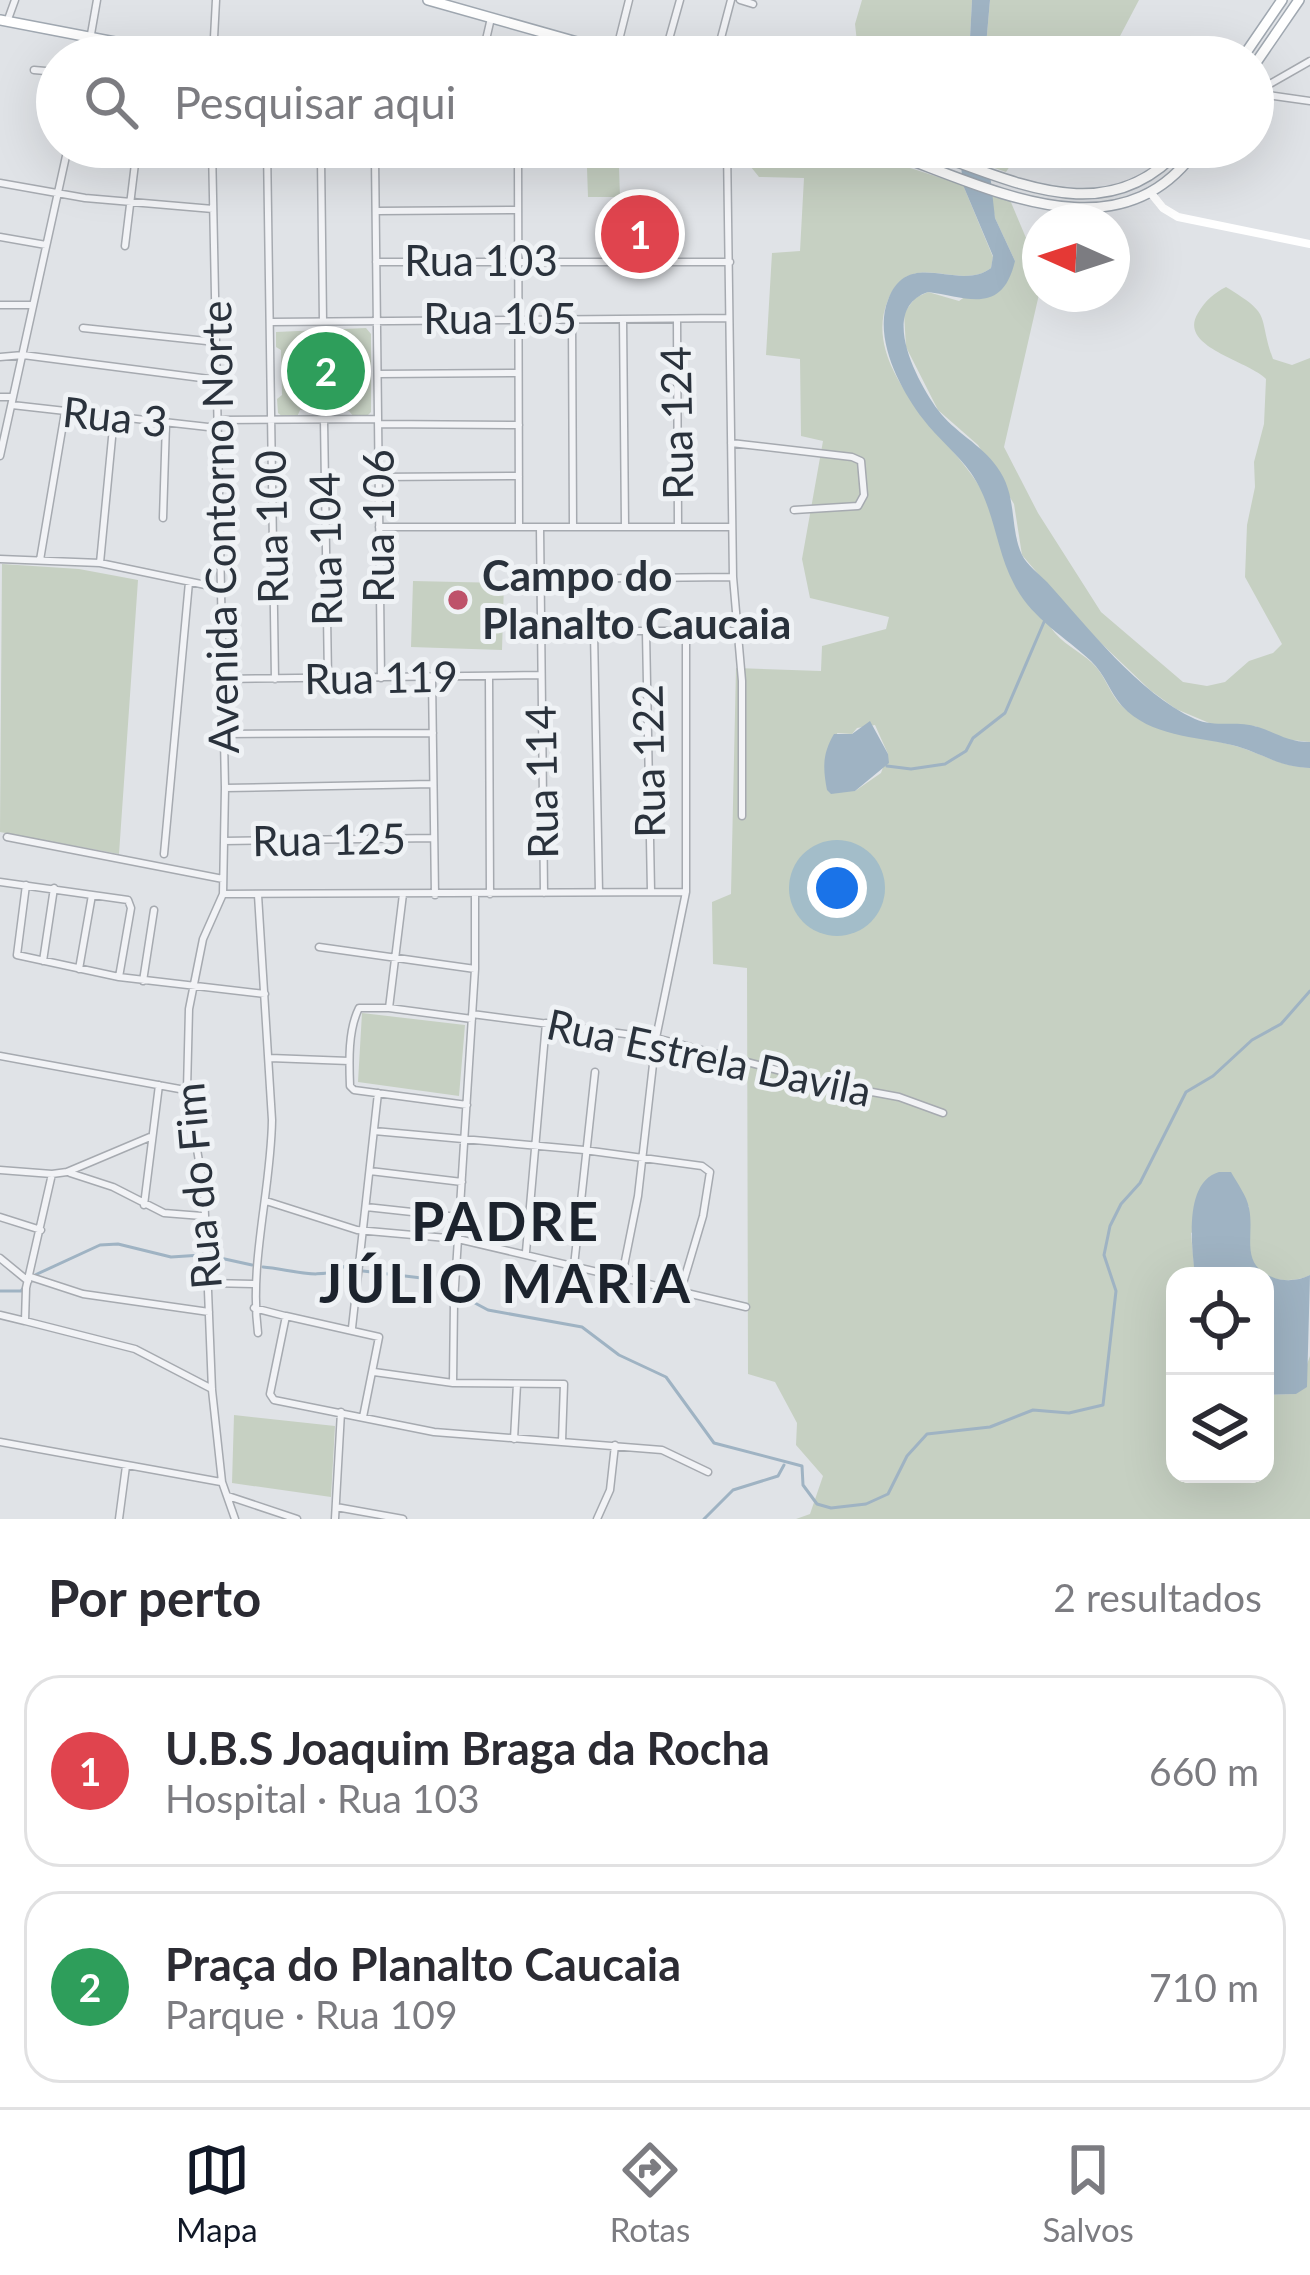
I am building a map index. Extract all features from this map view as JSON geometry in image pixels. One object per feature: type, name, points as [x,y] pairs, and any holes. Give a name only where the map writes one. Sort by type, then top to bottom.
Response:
[{"type":"main road","points":[[428,0],[557,36]]},
{"type":"main road","points":[[1258,36],[1282,0]]},
{"type":"main road","points":[[1274,36],[1299,0]]},
{"type":"main road","points":[[3,21],[86,36]]},
{"type":"main road","points":[[936,168],[1051,207],[1085,211],[1117,206],[1150,192],[1181,168]]},
{"type":"main road","points":[[978,168],[1066,194],[1105,194],[1145,180],[1158,168]]},
{"type":"street","points":[[3,21],[15,0]]},
{"type":"street","points":[[91,36],[97,0]]},
{"type":"street","points":[[214,36],[216,0]]},
{"type":"street","points":[[620,36],[629,0]]},
{"type":"street","points":[[670,36],[680,0]]},
{"type":"street","points":[[723,36],[736,0],[753,4]]},
{"type":"street","points":[[487,36],[491,18]]},
{"type":"street","points":[[1274,82],[1310,61]]},
{"type":"street","points":[[1274,96],[1310,101]]},
{"type":"street","points":[[0,452],[64,168]]},
{"type":"street","points":[[124,246],[134,168]]},
{"type":"street","name":"Avenida Contorno Norte","points":[[213,168],[223,894]]},
{"type":"street","name":"Rua 100","points":[[268,168],[275,679]]},
{"type":"street","points":[[321,168],[323,321]]},
{"type":"street","name":"Rua 106","points":[[376,168],[381,678]]},
{"type":"street","points":[[518,168],[520,527]]},
{"type":"street","points":[[728,168],[733,577],[735,631],[740,641],[742,816]]},
{"type":"street","points":[[0,183],[58,194],[213,209]]},
{"type":"street","points":[[1150,192],[1178,217],[1310,244]]},
{"type":"street","points":[[376,211],[517,210]]},
{"type":"street","points":[[0,236],[46,244]]},
{"type":"street","name":"Rua 103","points":[[376,262],[730,262]]},
{"type":"street","points":[[0,305],[34,305]]},
{"type":"street","name":"Rua 105","points":[[271,322],[729,318]]},
{"type":"street","points":[[572,319],[573,527]]},
{"type":"street","points":[[623,319],[625,526]]},
{"type":"street","name":"Rua 124","points":[[676,319],[679,526]]},
{"type":"street","points":[[82,328],[216,342]]},
{"type":"street","points":[[0,357],[23,355],[217,380]]},
{"type":"street","points":[[378,374],[519,373]]},
{"type":"street","name":"Rua 3","points":[[0,398],[65,412],[166,423],[324,420],[519,425]]},
{"type":"street","points":[[40,560],[65,412]]},
{"type":"street","points":[[100,563],[114,417]]},
{"type":"street","name":"Rua 104","points":[[324,420],[328,679]]},
{"type":"street","points":[[163,518],[166,423]]},
{"type":"street","points":[[731,443],[861,461],[865,495],[858,506],[794,510]]},
{"type":"street","points":[[379,477],[519,476]]},
{"type":"street","points":[[379,527],[732,526]]},
{"type":"street","name":"Rua 114","points":[[540,527],[544,893]]},
{"type":"street","points":[[0,559],[100,563],[220,588]]},
{"type":"street","points":[[540,579],[733,577]]},
{"type":"street","points":[[164,854],[189,582]]},
{"type":"street","points":[[622,1276],[656,1038],[686,892],[686,631]]},
{"type":"street","points":[[540,632],[735,631]]},
{"type":"street","points":[[594,632],[598,892]]},
{"type":"street","name":"Rua 122","points":[[646,632],[651,891]]},
{"type":"street","name":"Rua 119","points":[[222,679],[540,675]]},
{"type":"street","points":[[489,676],[490,894]]},
{"type":"street","points":[[432,678],[435,895]]},
{"type":"street","points":[[224,734],[433,733]]},
{"type":"street","points":[[225,788],[434,784]]},
{"type":"street","points":[[7,837],[223,879]]},
{"type":"street","name":"Rua 125","points":[[224,841],[434,838]]},
{"type":"street","points":[[0,882],[131,903],[118,977]]},
{"type":"street","points":[[26,885],[16,955],[142,981],[265,994]]},
{"type":"street","points":[[43,961],[54,889]]},
{"type":"street","points":[[223,894],[686,892]]},
{"type":"street","points":[[79,969],[92,894]]},
{"type":"street","name":"Rua do Fim","points":[[223,894],[203,939],[189,1009],[187,1090],[200,1152],[212,1390],[222,1482],[236,1519]]},
{"type":"street","points":[[404,894],[389,1008],[359,1008],[354,1017],[350,1082],[354,1090],[467,1105]]},
{"type":"street","points":[[453,1383],[475,894]]},
{"type":"street","points":[[257,895],[270,1058],[272,1157],[254,1285],[258,1333]]},
{"type":"street","points":[[142,981],[154,910]]},
{"type":"street","points":[[319,947],[475,969]]},
{"type":"street","name":"Rua Estrela Davila","points":[[389,1008],[656,1038],[833,1085],[899,1097],[943,1113]]},
{"type":"street","points":[[526,1254],[546,1023]]},
{"type":"street","points":[[0,1056],[187,1090]]},
{"type":"street","points":[[270,1058],[349,1060]]},
{"type":"street","points":[[574,1266],[595,1072]]},
{"type":"street","points":[[144,1205],[160,1085]]},
{"type":"street","points":[[352,1329],[378,1094]]},
{"type":"street","points":[[374,1131],[702,1166],[710,1172],[703,1216],[681,1290]]},
{"type":"street","points":[[0,1170],[67,1172],[150,1137]]},
{"type":"street","points":[[370,1171],[462,1182]]},
{"type":"street","points":[[67,1172],[112,1187],[164,1213],[202,1216]]},
{"type":"street","points":[[25,1321],[28,1278],[52,1174]]},
{"type":"street","points":[[266,1202],[364,1230],[458,1239],[746,1307]]},
{"type":"street","points":[[366,1207],[460,1217]]},
{"type":"street","points":[[0,1217],[41,1230]]},
{"type":"street","points":[[0,1258],[28,1278],[83,1294],[209,1312]]},
{"type":"street","points":[[209,1283],[254,1285]]},
{"type":"street","points":[[254,1308],[379,1337],[363,1417]]},
{"type":"street","points":[[0,1315],[135,1349],[212,1390]]},
{"type":"street","points":[[286,1316],[271,1397],[434,1432],[672,1453],[708,1472]]},
{"type":"street","points":[[374,1372],[453,1383],[564,1384],[562,1442]]},
{"type":"street","points":[[514,1439],[517,1384]]},
{"type":"street","points":[[335,1519],[341,1412]]},
{"type":"street","points":[[0,1442],[222,1482]]},
{"type":"street","points":[[598,1519],[610,1490],[615,1445]]},
{"type":"street","points":[[118,1519],[126,1466]]},
{"type":"street","points":[[228,1496],[297,1519]]},
{"type":"street","points":[[336,1507],[404,1519]]},
{"type":"green space","points":[[862,0],[972,0],[970,36],[856,36]]},
{"type":"green space","points":[[990,0],[1139,0],[1120,36],[987,36]]},
{"type":"green space","points":[[587,168],[619,168],[620,197],[588,197]]},
{"type":"green space","points":[[752,168],[910,168],[963,185],[993,257],[991,268],[964,276],[922,273],[897,284],[882,326],[896,376],[980,487],[1053,630],[1097,668],[1122,706],[1160,728],[1310,768],[1310,1275],[1276,1279],[1274,1267],[1256,1267],[1250,1257],[1249,1206],[1191,1233],[1194,1267],[1166,1267],[1166,1483],[1274,1483],[1274,1395],[1296,1394],[1310,1356],[1310,1519],[796,1519],[810,1514],[823,1476],[796,1445],[797,1423],[775,1382],[748,1374],[747,968],[713,964],[712,902],[731,894],[736,668],[821,671],[822,646],[886,629],[889,617],[810,598],[802,559],[823,441],[801,436],[800,359],[766,355],[772,253],[800,251],[804,178],[759,177]],"holes":[[[875,725],[888,754],[881,773],[855,791],[837,733],[852,734],[857,728]]]},
{"type":"green space","points":[[990,193],[1010,200],[1022,228],[1022,312],[1035,312],[1004,447],[1038,513],[1101,612],[1183,682],[1207,686],[1225,682],[1249,661],[1273,653],[1282,644],[1245,577],[1266,379],[1205,344],[1194,325],[1198,313],[1226,287],[1258,311],[1273,359],[1292,365],[1310,358],[1310,742],[1283,739],[1255,726],[1214,725],[1176,709],[1080,623],[1022,555],[1014,504],[978,445],[938,410],[906,347],[904,313],[915,298],[928,292],[959,301],[1015,261],[995,218]]},
{"type":"green space","points":[[366,328],[371,334],[371,412],[366,417],[354,417],[349,411],[300,410],[297,417],[278,413],[281,350],[276,347],[276,332]]},
{"type":"green space","points":[[2,564],[79,569],[138,580],[119,854],[0,832]]},
{"type":"green space","name":"Campo do Planalto Caucaia","points":[[413,581],[504,583],[502,650],[411,647]]},
{"type":"green space","points":[[362,1013],[465,1025],[459,1096],[358,1082]]},
{"type":"green space","points":[[234,1415],[335,1426],[331,1497],[232,1483]]},
{"type":"water","points":[[972,0],[990,0],[987,36],[970,36]]},
{"type":"water","points":[[961,168],[989,168],[995,218],[1015,261],[1009,278],[1001,290],[981,299],[928,292],[913,301],[906,314],[906,346],[944,418],[983,451],[1004,478],[1024,559],[1115,658],[1154,693],[1195,719],[1250,725],[1310,742],[1310,768],[1146,724],[1122,706],[1096,666],[1021,596],[979,486],[923,419],[886,346],[884,315],[897,284],[921,273],[964,276],[991,268],[993,256],[963,185]]},
{"type":"water","points":[[870,721],[889,763],[855,791],[831,794],[824,768],[830,741],[834,734],[852,734]]},
{"type":"water","points":[[1231,1172],[1246,1199],[1250,1248],[1258,1267],[1194,1267],[1192,1217],[1200,1188],[1208,1178]]},
{"type":"water","points":[[1310,1275],[1307,1387],[1296,1394],[1274,1395],[1274,1278],[1296,1280]]},
{"type":"waterway","points":[[887,766],[911,769],[945,764],[966,751],[973,738],[1005,713],[1044,622]]},
{"type":"waterway","points":[[363,1271],[430,1279],[488,1310],[582,1327],[619,1355],[666,1377],[714,1443],[802,1466],[803,1485],[817,1504],[831,1508],[866,1504],[888,1494],[907,1456],[927,1434],[990,1427],[1033,1410],[1069,1413],[1103,1405],[1116,1291],[1104,1255],[1110,1226],[1140,1183],[1186,1092],[1213,1076],[1252,1040],[1281,1024],[1310,991]]},
{"type":"waterway","points":[[35,1275],[100,1245],[118,1244],[171,1257],[202,1255]]},
{"type":"waterway","points":[[211,1256],[252,1265]]},
{"type":"waterway","points":[[263,1267],[316,1274],[345,1266],[354,1269]]},
{"type":"waterway","points":[[0,1291],[21,1291],[25,1286]]},
{"type":"waterway","points":[[704,1519],[733,1490],[778,1476],[784,1465]]},
{"type":"place","name":"U.B.S Joaquim Braga da Rocha","points":[[640,234]]},
{"type":"place","name":"Praça do Planalto Caucaia","points":[[326,371]]},
{"type":"place","name":"Campo do Planalto Caucaia","points":[[458,600]]},
{"type":"district","name":"PADRE JÚLIO MARIA","points":[[506,1253]]}]
